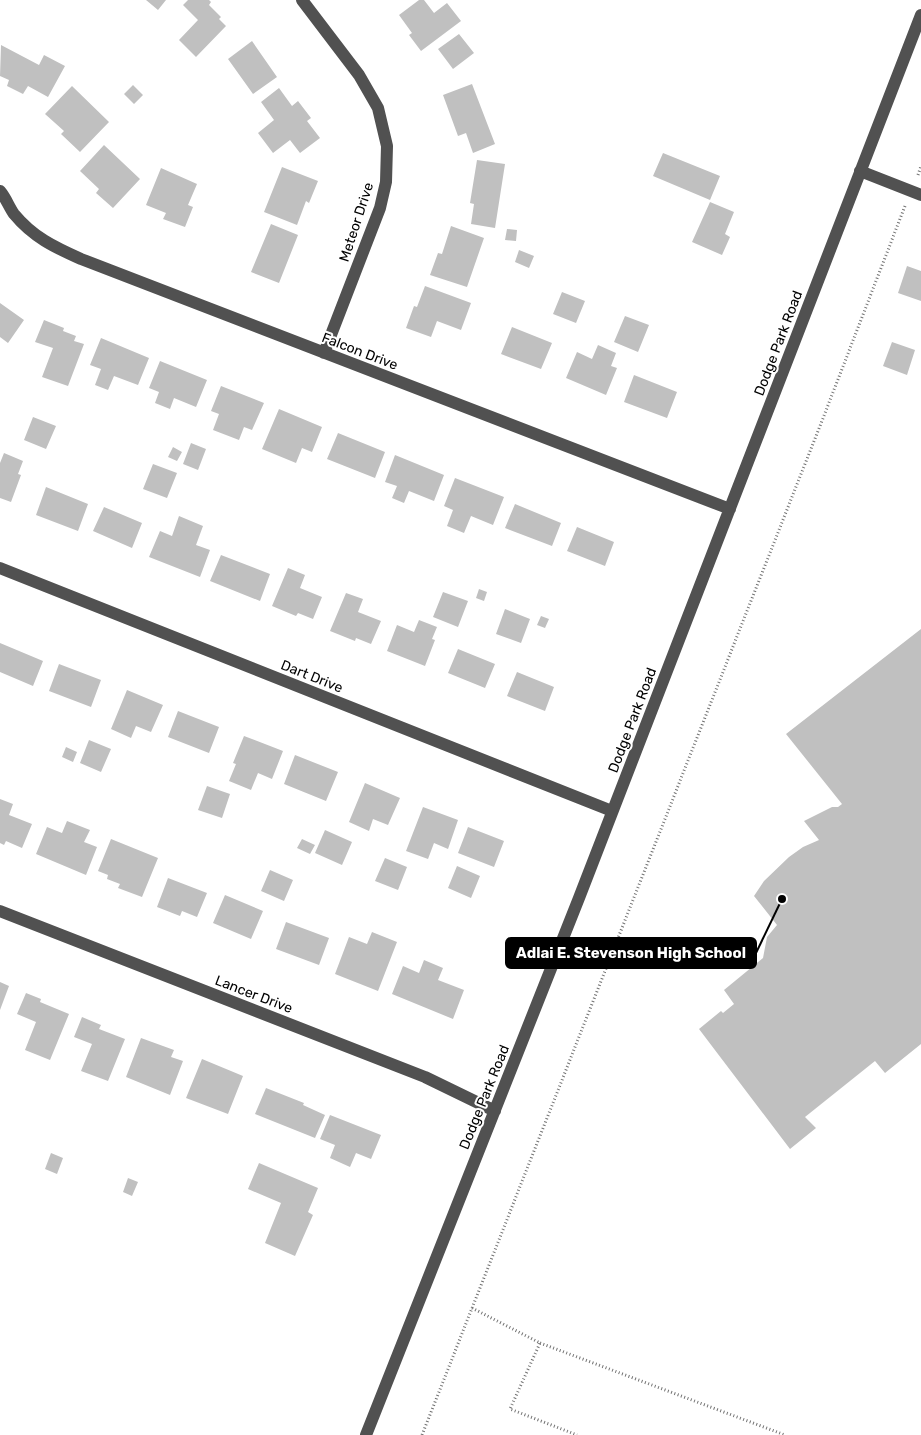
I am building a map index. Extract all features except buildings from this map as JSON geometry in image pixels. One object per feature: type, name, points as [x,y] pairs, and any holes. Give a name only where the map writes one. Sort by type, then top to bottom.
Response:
[{"type":"street","name":"Meteor Drive","points":[[302,0],[359,75],[378,108],[387,146],[386,182],[380,208],[324,353]]},
{"type":"street","name":"Dodge Park Road","points":[[366,1435],[495,1111],[921,15]]},
{"type":"street","points":[[860,171],[921,195]]},
{"type":"street","name":"Falcon Drive","points":[[0,191],[13,212],[28,230],[53,247],[730,509]]},
{"type":"street","name":"Dart Drive","points":[[0,568],[612,811]]},
{"type":"street","name":"Lancer Drive","points":[[0,911],[425,1077],[495,1111]]},
{"type":"path","points":[[918,175],[921,166]]},
{"type":"path","points":[[422,1435],[820,426],[905,205]]},
{"type":"path","points":[[472,1308],[540,1343],[785,1435]]},
{"type":"path","points":[[540,1343],[510,1409],[577,1435]]},
{"type":"place","name":"Adlai E. Stevenson High School","points":[[782,899]]}]
